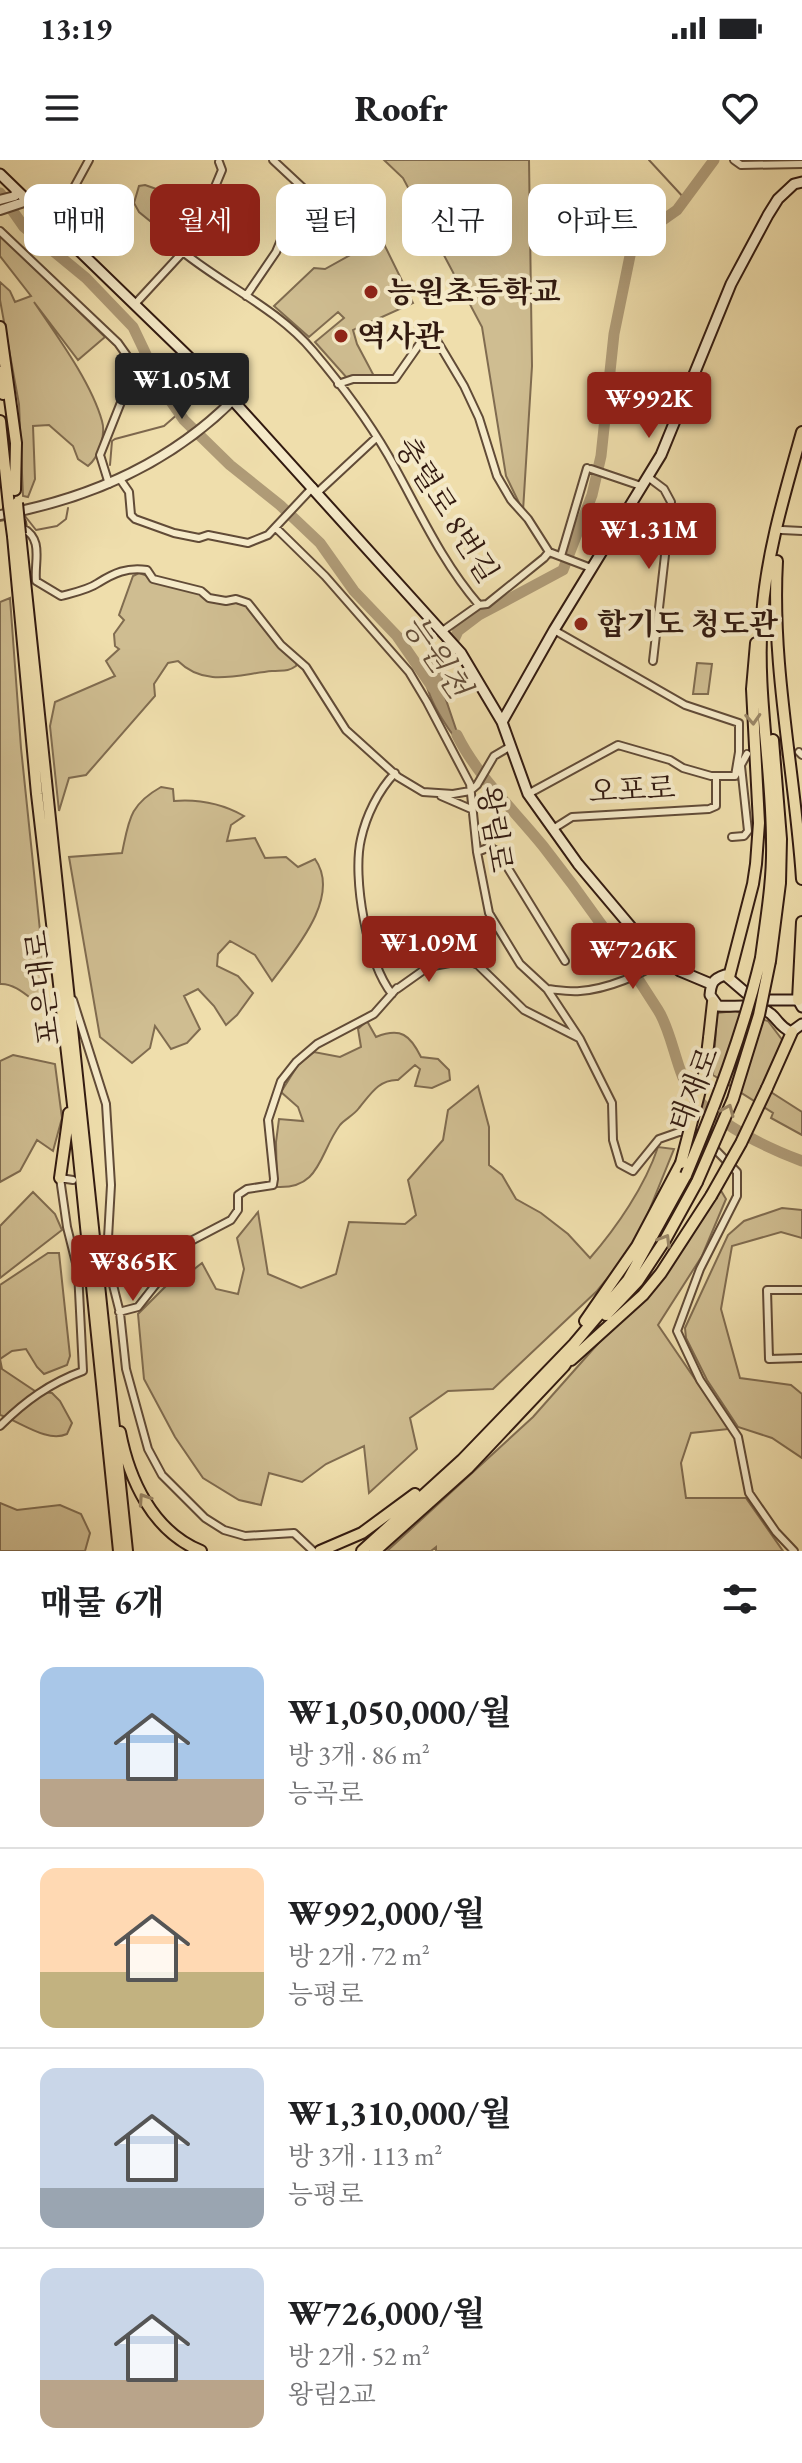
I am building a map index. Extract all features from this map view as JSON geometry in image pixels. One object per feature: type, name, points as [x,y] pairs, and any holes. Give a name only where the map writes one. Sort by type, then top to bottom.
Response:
[{"type":"highway","points":[[0,327],[16,443],[15,490]]},
{"type":"highway","points":[[0,372],[15,490],[16,535]]},
{"type":"highway","points":[[0,421],[5,474]]},
{"type":"highway","name":"태재로","points":[[362,1551],[462,1460],[579,1345],[638,1281],[697,1182],[733,1099],[759,1015],[780,883],[781,839],[766,638],[774,560],[802,432]]},
{"type":"highway","points":[[0,445],[5,474],[16,507]]},
{"type":"highway","name":"태재로","points":[[774,560],[802,448]]},
{"type":"highway","name":"포은대로","points":[[16,535],[84,1134],[127,1551]]},
{"type":"highway","name":"포은대로","points":[[16,535],[36,781],[70,1079],[116,1551]]},
{"type":"highway","points":[[774,560],[779,671],[798,814],[802,879]]},
{"type":"highway","points":[[729,977],[756,864],[759,823],[752,689],[759,607],[765,572],[774,560]]},
{"type":"highway","points":[[800,1004],[802,922]]},
{"type":"highway","name":"태재로","points":[[375,1551],[468,1468],[559,1365],[628,1280],[686,1175],[721,1092],[766,959]]},
{"type":"highway","points":[[559,1365],[637,1246],[681,1163],[705,1071],[713,1002]]},
{"type":"highway","points":[[559,1365],[643,1295],[661,1273],[711,1196],[792,1032]]},
{"type":"highway","points":[[60,1178],[70,1079]]},
{"type":"highway","points":[[106,1358],[125,1460],[133,1480],[158,1518],[175,1535],[201,1551]]},
{"type":"highway","points":[[320,1551],[373,1525],[462,1460]]},
{"type":"main road","name":"오포로","points":[[0,174],[24,202]]},
{"type":"main road","points":[[502,722],[661,455],[731,284],[778,199],[794,184],[802,182]]},
{"type":"main road","name":"오포로","points":[[85,256],[233,400],[461,653],[502,722],[528,794],[578,864],[647,946],[680,971],[711,984]]},
{"type":"main road","points":[[800,1004],[768,1000],[746,993],[725,975],[711,984],[710,995],[718,1006],[749,1005],[771,1014],[779,1026],[792,1032],[802,1024]]},
{"type":"street","points":[[76,184],[89,160]]},
{"type":"street","points":[[246,296],[276,252],[303,188],[273,160]]},
{"type":"street","points":[[216,184],[222,170],[218,161]]},
{"type":"street","points":[[738,162],[802,164]]},
{"type":"street","points":[[0,200],[19,198]]},
{"type":"street","points":[[0,210],[19,198]]},
{"type":"street","points":[[0,231],[118,343],[135,367],[100,455],[109,484]]},
{"type":"street","points":[[135,304],[179,256]]},
{"type":"street","name":"충렬로 8번길","points":[[188,256],[303,341],[376,438],[453,572],[479,605]]},
{"type":"street","name":"충렬로 8번길","points":[[338,384],[353,379],[395,379],[430,329],[458,372],[479,418],[497,476],[549,552],[487,604],[479,605],[441,632]]},
{"type":"street","points":[[0,515],[16,507],[74,498],[120,479],[176,446],[233,400]]},
{"type":"street","name":"충렬로 8번길","points":[[277,527],[313,491],[376,438]]},
{"type":"street","points":[[562,556],[589,469],[664,489],[671,502],[672,515],[653,661]]},
{"type":"street","points":[[120,479],[129,492],[131,515],[174,533],[199,538],[208,535],[248,543],[268,535],[277,527]]},
{"type":"street","points":[[16,507],[23,528],[31,533],[36,542],[36,581],[61,596],[97,584],[114,573],[140,569],[147,570],[153,579],[201,591],[209,598],[236,599],[248,603],[281,645],[306,667],[346,730],[413,787],[471,809]]},
{"type":"street","name":"왕림로","points":[[277,527],[325,576],[409,672],[470,784],[477,852],[489,913],[520,964],[547,989],[580,1039],[612,1103],[613,1140],[620,1164],[633,1171],[659,1139],[682,1131],[709,1143],[737,1172],[737,1196],[700,1269],[677,1331],[700,1380],[738,1437],[749,1493],[776,1532],[794,1551]]},
{"type":"street","points":[[782,530],[802,531]]},
{"type":"street","points":[[549,552],[591,568]]},
{"type":"street","points":[[554,630],[685,705],[739,723],[735,776]]},
{"type":"street","name":"오포로","points":[[528,794],[618,745],[716,776],[735,776]]},
{"type":"street","points":[[438,794],[470,791],[493,758],[511,746]]},
{"type":"street","points":[[732,837],[744,836],[748,831],[741,766],[747,754]]},
{"type":"street","points":[[735,776],[741,766]]},
{"type":"street","points":[[395,773],[380,792],[368,816],[360,841],[359,871],[369,943],[382,981],[395,990]]},
{"type":"street","name":"오포로","points":[[553,829],[572,817],[644,811],[687,812],[716,806],[716,776]]},
{"type":"street","points":[[477,852],[490,847],[498,852],[565,961]]},
{"type":"street","points":[[547,989],[579,991],[605,985],[650,969],[664,959]]},
{"type":"street","points":[[119,1312],[138,1307],[189,1242],[231,1220],[238,1210],[238,1195],[247,1189],[273,1185],[268,1120],[281,1081],[296,1062],[317,1044],[374,1014],[395,990],[428,967],[466,960],[478,965],[524,1010],[580,1039]]},
{"type":"street","points":[[65,974],[106,1104],[111,1185],[110,1273],[119,1312],[126,1369],[148,1449],[162,1475],[205,1518],[224,1530],[245,1536],[294,1533],[311,1549]]},
{"type":"street","points":[[0,1426],[31,1397],[83,1371],[78,1271],[67,1227],[60,1178],[73,1180]]},
{"type":"street","points":[[102,1184],[111,1185]]},
{"type":"street","points":[[802,1290],[767,1290],[769,1359],[802,1358]]},
{"type":"shaded area","points":[[384,160],[529,160],[532,366],[523,511],[506,476],[482,327],[444,256],[512,256],[512,184],[406,184]]},
{"type":"shaded area","points":[[139,186],[150,187],[150,221],[134,203]]},
{"type":"shaded area","points":[[0,235],[105,337],[78,360],[34,302],[90,391],[102,421],[103,433],[98,451],[88,466],[78,459],[73,446],[49,425],[33,426],[35,479],[28,497],[23,496],[19,404],[0,300],[0,282],[10,291],[15,302],[31,296],[0,256]]},
{"type":"shaded area","points":[[386,248],[413,303],[353,330],[374,376],[347,378],[315,342],[344,318],[338,312],[309,337],[274,306],[314,268],[325,269],[348,256],[386,256]]},
{"type":"shaded area","points":[[139,573],[248,606],[297,662],[296,666],[288,670],[211,677],[188,669],[178,661],[168,663],[154,684],[155,696],[86,775],[69,778],[59,811],[50,726],[55,702],[115,676],[106,661],[119,649],[115,646],[114,634],[124,620],[119,615],[133,576]]},
{"type":"shaded area","points":[[10,598],[21,748],[46,988],[33,1000],[13,987],[0,984],[0,602]]},
{"type":"shaded area","points":[[697,663],[712,664],[708,694],[693,694]]},
{"type":"shaded area","points":[[161,787],[173,789],[174,801],[210,803],[244,816],[231,825],[227,841],[255,838],[265,858],[286,857],[298,867],[315,859],[322,874],[323,890],[312,923],[272,981],[255,955],[230,941],[218,954],[217,966],[238,976],[253,993],[226,1025],[198,989],[184,996],[200,1029],[187,1043],[171,1049],[155,1026],[150,1048],[132,1063],[100,1037],[69,857],[122,853],[136,807]]},
{"type":"shaded area","points":[[735,1011],[768,1021],[783,1041],[763,1087],[802,1112],[802,1135],[771,1118],[773,1113],[713,1075],[717,1013]]},
{"type":"shaded area","points":[[367,1021],[376,1037],[398,1033],[409,1038],[421,1057],[438,1059],[449,1070],[450,1080],[432,1088],[415,1086],[420,1069],[415,1065],[398,1080],[380,1085],[340,1125],[311,1176],[291,1186],[277,1187],[279,1119],[303,1121],[298,1107],[281,1092],[298,1065],[314,1052],[340,1057],[361,1047],[358,1029]]},
{"type":"shaded area","points":[[13,1055],[55,1064],[62,1118],[53,1151],[37,1140],[20,1171],[0,1182],[0,1061]]},
{"type":"shaded area","points":[[478,1086],[489,1127],[489,1165],[502,1175],[516,1199],[568,1234],[590,1258],[629,1206],[658,1147],[674,1149],[636,1243],[597,1291],[493,1389],[448,1391],[410,1418],[417,1449],[369,1493],[364,1446],[326,1464],[302,1482],[269,1473],[261,1505],[239,1500],[203,1478],[175,1437],[144,1379],[138,1314],[166,1286],[175,1284],[202,1263],[216,1289],[238,1294],[244,1269],[237,1238],[258,1212],[268,1274],[301,1288],[336,1274],[349,1222],[405,1224],[416,1215],[408,1180],[443,1140],[448,1110]]},
{"type":"shaded area","points":[[720,1189],[726,1199],[702,1256],[658,1325],[729,1429],[691,1433],[681,1463],[686,1498],[746,1498],[783,1551],[436,1551],[436,1547],[431,1551],[387,1551],[533,1417],[618,1321]]},
{"type":"shaded area","points":[[33,1192],[55,1214],[62,1230],[0,1278],[0,1226]]},
{"type":"shaded area","points":[[782,1208],[802,1210],[802,1238],[781,1232],[732,1246],[721,1309],[740,1378],[791,1385],[802,1394],[802,1458],[772,1438],[738,1427],[707,1380],[686,1338],[685,1328],[728,1235],[744,1221]]},
{"type":"shaded area","points":[[48,1253],[59,1253],[70,1356],[67,1365],[44,1374],[26,1349],[12,1351],[0,1359],[0,1285]]},
{"type":"shaded area","points":[[0,1359],[2,1369],[35,1391],[52,1393],[60,1401],[72,1423],[67,1434],[43,1434],[0,1415]]},
{"type":"shaded area","points":[[0,1503],[17,1510],[60,1505],[81,1514],[90,1533],[85,1551],[0,1551]]},
{"type":"water","points":[[443,642],[451,652],[441,685],[461,744],[470,755],[456,739],[442,718],[427,686],[426,666]]},
{"type":"waterway","points":[[649,160],[685,199]]},
{"type":"waterway","points":[[448,653],[458,631],[479,615],[563,570],[592,495],[601,456],[614,334],[633,241],[677,210],[714,160]]},
{"type":"waterway","name":"능원천","points":[[0,193],[24,227],[86,278],[133,327],[163,390],[184,420],[230,465],[280,505],[320,543],[354,591],[397,636],[433,688]]},
{"type":"waterway","points":[[110,465],[112,441],[164,426],[179,413]]},
{"type":"waterway","points":[[25,516],[36,530],[57,526],[66,519],[68,508]]},
{"type":"waterway","points":[[0,521],[5,520]]},
{"type":"waterway","name":"능원천","points":[[457,735],[475,765],[558,866],[631,968],[668,1030],[683,1077],[693,1095],[716,1116],[744,1134],[802,1161]]},
{"type":"tunnel","points":[[771,753],[799,752]]},
{"type":"place","name":"능원초등학교","points":[[371,292]]},
{"type":"place","name":"역사관","points":[[341,336]]},
{"type":"place","name":"합기도 청도관","points":[[581,624]]}]
